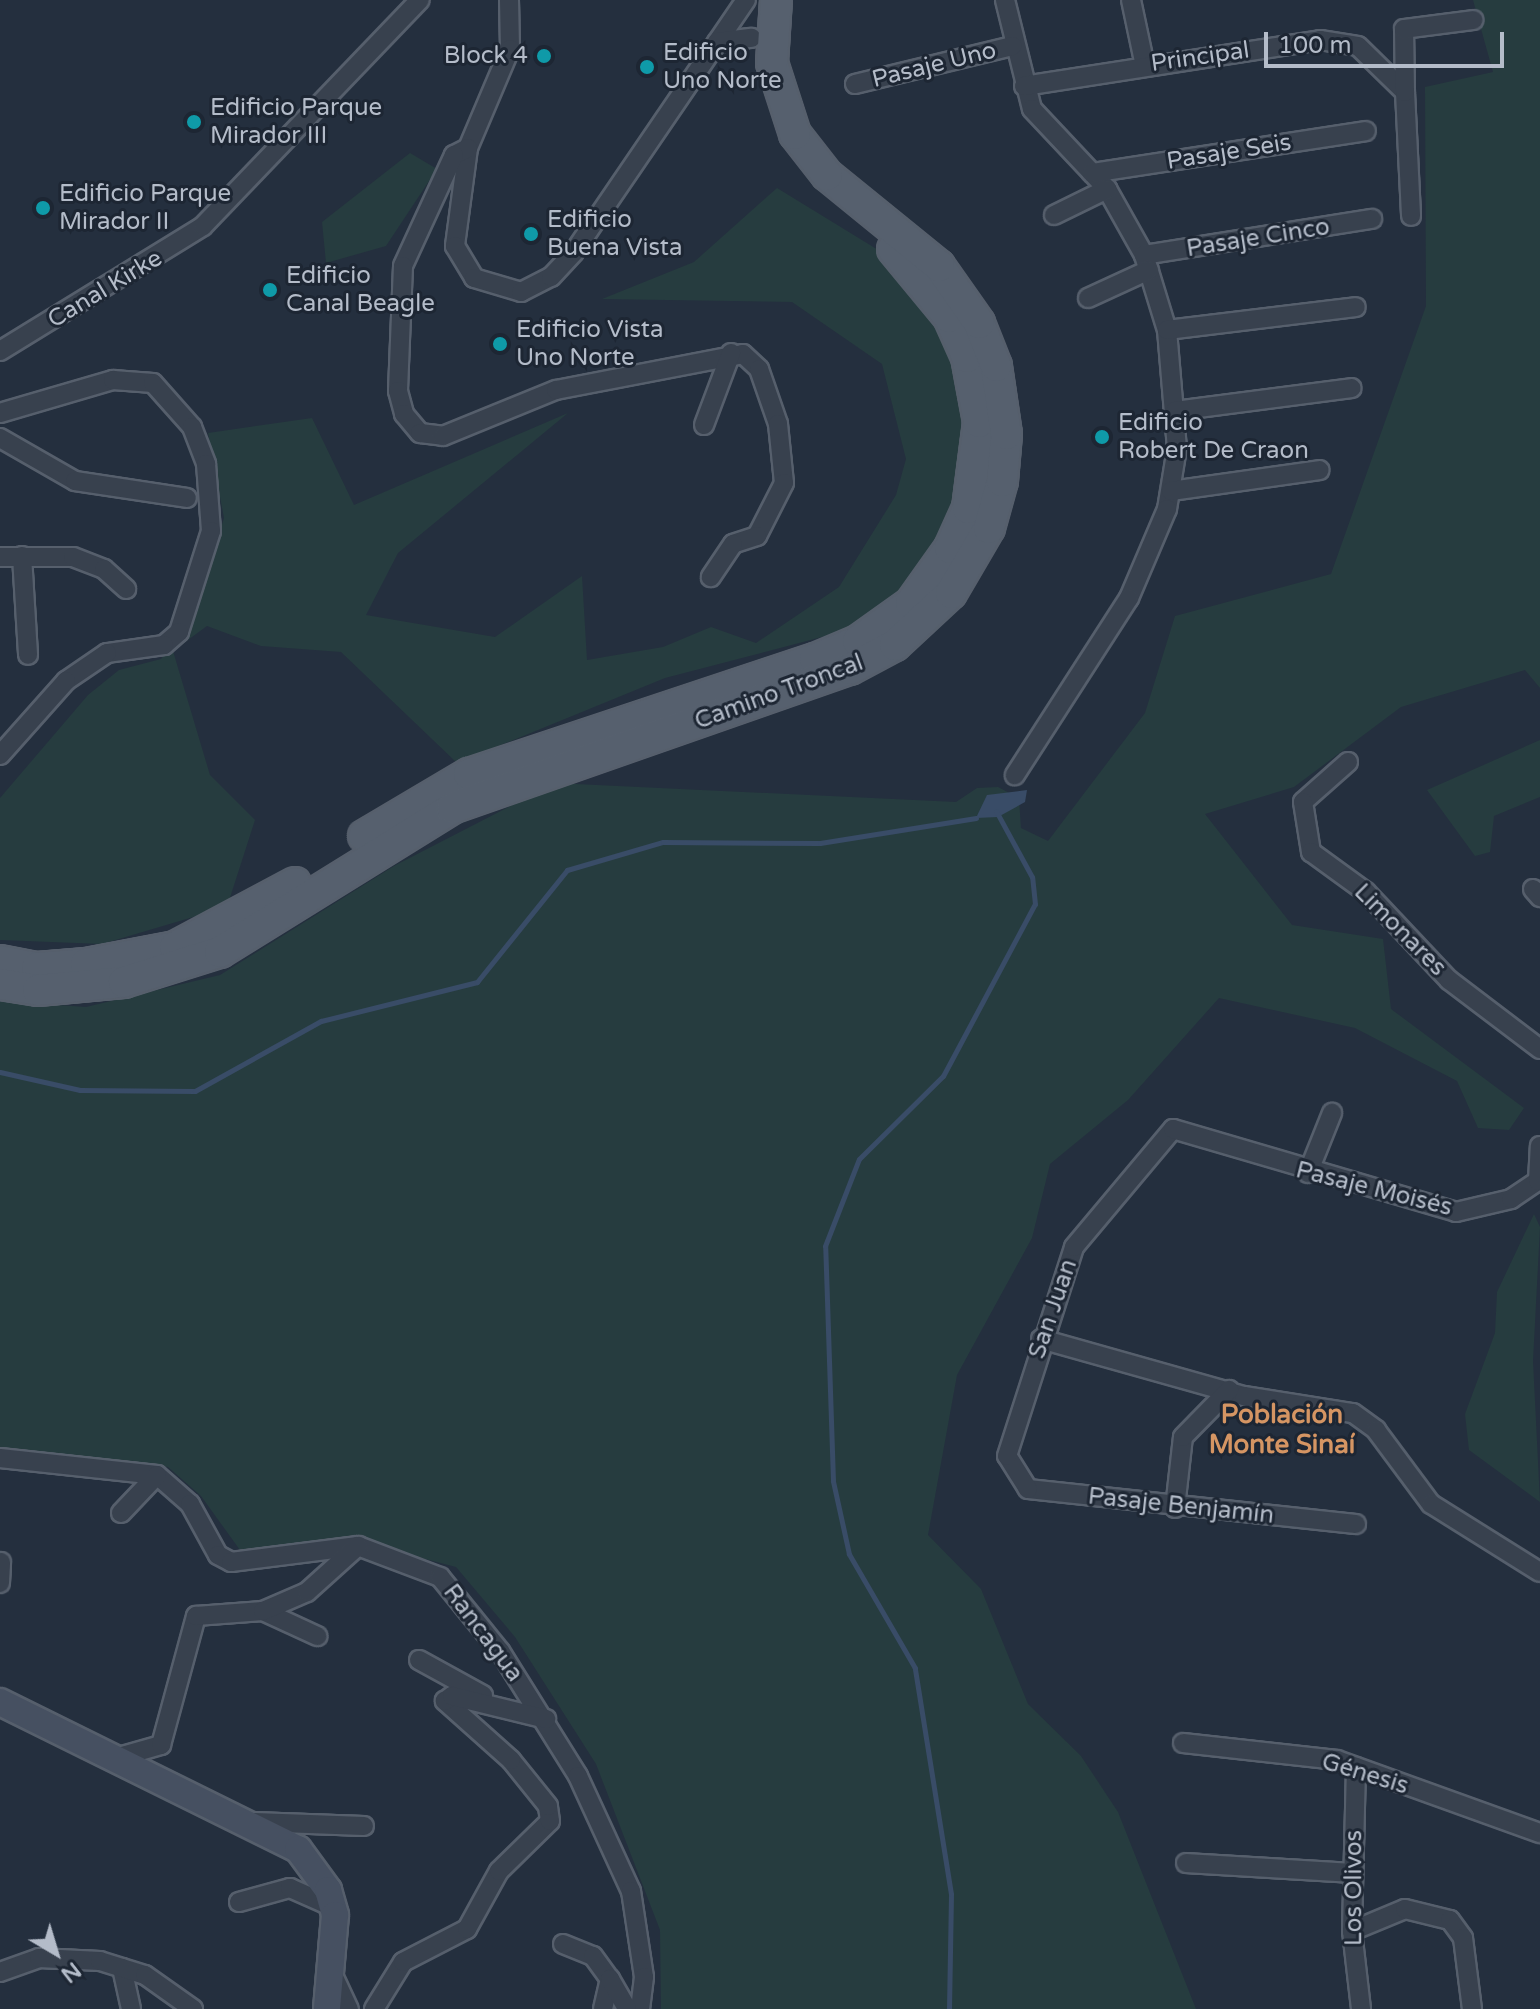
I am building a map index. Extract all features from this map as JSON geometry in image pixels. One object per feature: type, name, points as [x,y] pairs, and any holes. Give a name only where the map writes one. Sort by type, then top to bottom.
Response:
[{"type":"main road","name":"Camino Troncal","points":[[0,961],[37,968],[123,960],[209,934],[469,774],[844,647],[894,618],[926,586],[960,529],[976,476],[979,422],[967,357],[925,281],[812,188],[783,152],[760,102],[752,38],[757,0]]},
{"type":"main road","name":"Camino Troncal","points":[[0,984],[38,990],[124,982],[220,952],[452,808],[850,669],[916,630],[951,593],[989,528],[1002,481],[1005,411],[996,366],[947,275],[827,175],[795,134],[772,63],[776,0]]},
{"type":"street","name":"Canal Kirke","points":[[0,351],[203,226],[420,0]]},
{"type":"street","points":[[509,0],[510,49],[468,148],[455,246],[461,263],[503,291],[536,287],[574,252],[746,0]]},
{"type":"street","points":[[1005,0],[1012,46],[1024,86],[1046,130],[1107,189],[1147,262],[1167,330],[1175,411],[1171,491],[1129,598],[1015,775]]},
{"type":"street","points":[[1131,0],[1145,66]]},
{"type":"street","points":[[1411,216],[1404,29],[1473,20]]},
{"type":"street","points":[[717,42],[752,38]]},
{"type":"street","name":"Principal","points":[[1024,86],[1335,39],[1374,58],[1405,92]]},
{"type":"street","name":"Pasaje Uno","points":[[855,84],[1012,46]]},
{"type":"street","name":"Pasaje Seis","points":[[1092,173],[1366,131]]},
{"type":"street","points":[[468,148],[454,155],[403,266],[398,391],[420,433],[443,436],[556,390],[731,353],[759,369],[786,466],[775,512],[757,536],[733,544],[711,577]]},
{"type":"street","points":[[1054,215],[1107,189]]},
{"type":"street","name":"Pasaje Cinco","points":[[1088,298],[1147,262],[1372,219]]},
{"type":"street","points":[[1167,330],[1356,307]]},
{"type":"street","points":[[704,425],[731,353]]},
{"type":"street","points":[[0,413],[113,380],[153,383],[192,427],[206,464],[211,519],[194,602],[179,632],[164,645],[107,653],[66,681],[0,755]]},
{"type":"street","points":[[1175,411],[1352,388]]},
{"type":"street","points":[[0,438],[75,481],[187,498]]},
{"type":"street","points":[[1171,491],[1320,470]]},
{"type":"street","points":[[22,556],[28,655]]},
{"type":"street","points":[[0,557],[73,557],[104,569],[126,589]]},
{"type":"street","name":"Limonares","points":[[1348,762],[1303,802],[1311,852],[1366,892],[1449,980],[1540,1049]]},
{"type":"street","points":[[1308,1173],[1332,1113]]},
{"type":"street","name":"Pasaje Moisés","points":[[1173,1129],[1308,1173],[1463,1212],[1511,1199],[1538,1181],[1540,1146]]},
{"type":"street","name":"San Juan","points":[[1013,1474],[1007,1456],[1041,1339],[1074,1247],[1173,1129]]},
{"type":"street","points":[[1041,1339],[1229,1390],[1359,1416],[1431,1504],[1540,1572]]},
{"type":"street","points":[[1175,1508],[1183,1437],[1229,1390]]},
{"type":"street","points":[[0,1458],[157,1475]]},
{"type":"street","name":"Pasaje Benjamín","points":[[1013,1474],[1028,1489],[1175,1508],[1356,1524]]},
{"type":"street","points":[[121,1513],[157,1475]]},
{"type":"street","name":"Rancagua","points":[[157,1475],[190,1504],[218,1555],[231,1562],[358,1546],[410,1561],[458,1593],[546,1719],[631,1891],[644,1977],[640,2009]]},
{"type":"street","points":[[119,1757],[161,1745],[196,1616],[263,1611],[307,1592],[358,1546]]},
{"type":"street","points":[[0,1583],[1,1562]]},
{"type":"street","points":[[263,1611],[317,1636]]},
{"type":"street","points":[[419,1660],[500,1704]]},
{"type":"street","points":[[374,2009],[403,1962],[467,1929],[499,1871],[551,1816],[504,1753],[445,1706],[452,1696],[500,1704],[546,1719]]},
{"type":"street","points":[[0,1702],[254,1822],[312,1863],[333,1907],[332,1973],[327,2009]]},
{"type":"street","name":"Génesis","points":[[1183,1743],[1356,1767],[1540,1833]]},
{"type":"street","name":"Los Olivos","points":[[1356,1767],[1352,1931],[1361,2009]]},
{"type":"street","points":[[254,1822],[364,1826]]},
{"type":"street","points":[[1186,1863],[1353,1873]]},
{"type":"street","points":[[239,1902],[290,1888],[333,1907]]},
{"type":"street","points":[[1352,1931],[1405,1909],[1450,1920],[1463,1938],[1472,2009]]},
{"type":"street","points":[[563,1944],[593,1956],[627,2009]]},
{"type":"street","points":[[0,1972],[68,1956],[122,1968],[193,2009]]},
{"type":"street","points":[[122,1968],[131,2009]]},
{"type":"street","points":[[332,1973],[349,2009]]},
{"type":"street","points":[[603,2009],[610,1979]]},
{"type":"green space","points":[[1473,0],[1540,0],[1540,688],[1525,670],[1401,707],[1294,787],[1205,814],[1292,925],[1383,939],[1391,1009],[1524,1108],[1509,1130],[1478,1128],[1457,1081],[1355,1028],[1219,998],[1128,1100],[1050,1164],[1032,1238],[957,1375],[928,1535],[981,1589],[1028,1704],[1081,1756],[1118,1812],[1196,2009],[661,2009],[660,1930],[596,1764],[515,1637],[456,1567],[363,1543],[245,1557],[201,1496],[168,1467],[0,1448],[0,1001],[86,1007],[220,975],[394,866],[555,783],[956,802],[977,788],[998,787],[1019,798],[1021,828],[1048,841],[1145,713],[1175,616],[1331,574],[1426,306],[1425,87],[1493,72]]},
{"type":"green space","points":[[410,153],[437,169],[386,246],[326,263],[322,222]]},
{"type":"green space","points":[[777,188],[888,256],[954,354],[966,404],[962,482],[935,552],[903,593],[841,632],[665,678],[457,763],[341,652],[261,646],[207,626],[173,651],[210,775],[255,820],[227,907],[102,944],[0,940],[0,798],[88,695],[119,670],[161,659],[194,617],[224,518],[208,433],[312,418],[354,505],[568,413],[398,553],[366,615],[495,637],[582,576],[587,660],[663,647],[711,627],[756,643],[839,587],[896,495],[906,459],[882,364],[792,302],[602,299],[694,262]]},
{"type":"green space","points":[[1540,740],[1540,797],[1494,816],[1490,852],[1475,856],[1427,790]]},
{"type":"green space","points":[[1534,1214],[1540,1227],[1533,1361],[1540,1502],[1469,1450],[1465,1414],[1495,1333],[1497,1292]]},
{"type":"water","points":[[1027,790],[1025,802],[998,817],[976,818],[987,795]]},
{"type":"waterway","points":[[949,2009],[951,1894],[915,1668],[849,1554],[833,1481],[825,1246],[859,1159],[943,1076],[1035,904],[1032,877],[996,811]]},
{"type":"waterway","points":[[0,1072],[80,1090],[195,1091],[321,1021],[477,982],[567,870],[663,842],[820,843],[976,818]]},
{"type":"place","name":"Block 4","points":[[544,56]]},
{"type":"place","name":"Edificio Uno Norte","points":[[647,67]]},
{"type":"place","name":"Edificio Parque Mirador III","points":[[194,122]]},
{"type":"place","name":"Edificio Parque Mirador II","points":[[43,208]]},
{"type":"place","name":"Edificio Buena Vista","points":[[531,234]]},
{"type":"place","name":"Edificio Canal Beagle","points":[[270,290]]},
{"type":"place","name":"Edificio Vista Uno Norte","points":[[500,344]]},
{"type":"place","name":"Edificio Robert De Craon","points":[[1102,437]]},
{"type":"district","name":"Población Monte Sinaí","points":[[1282,1430]]}]
